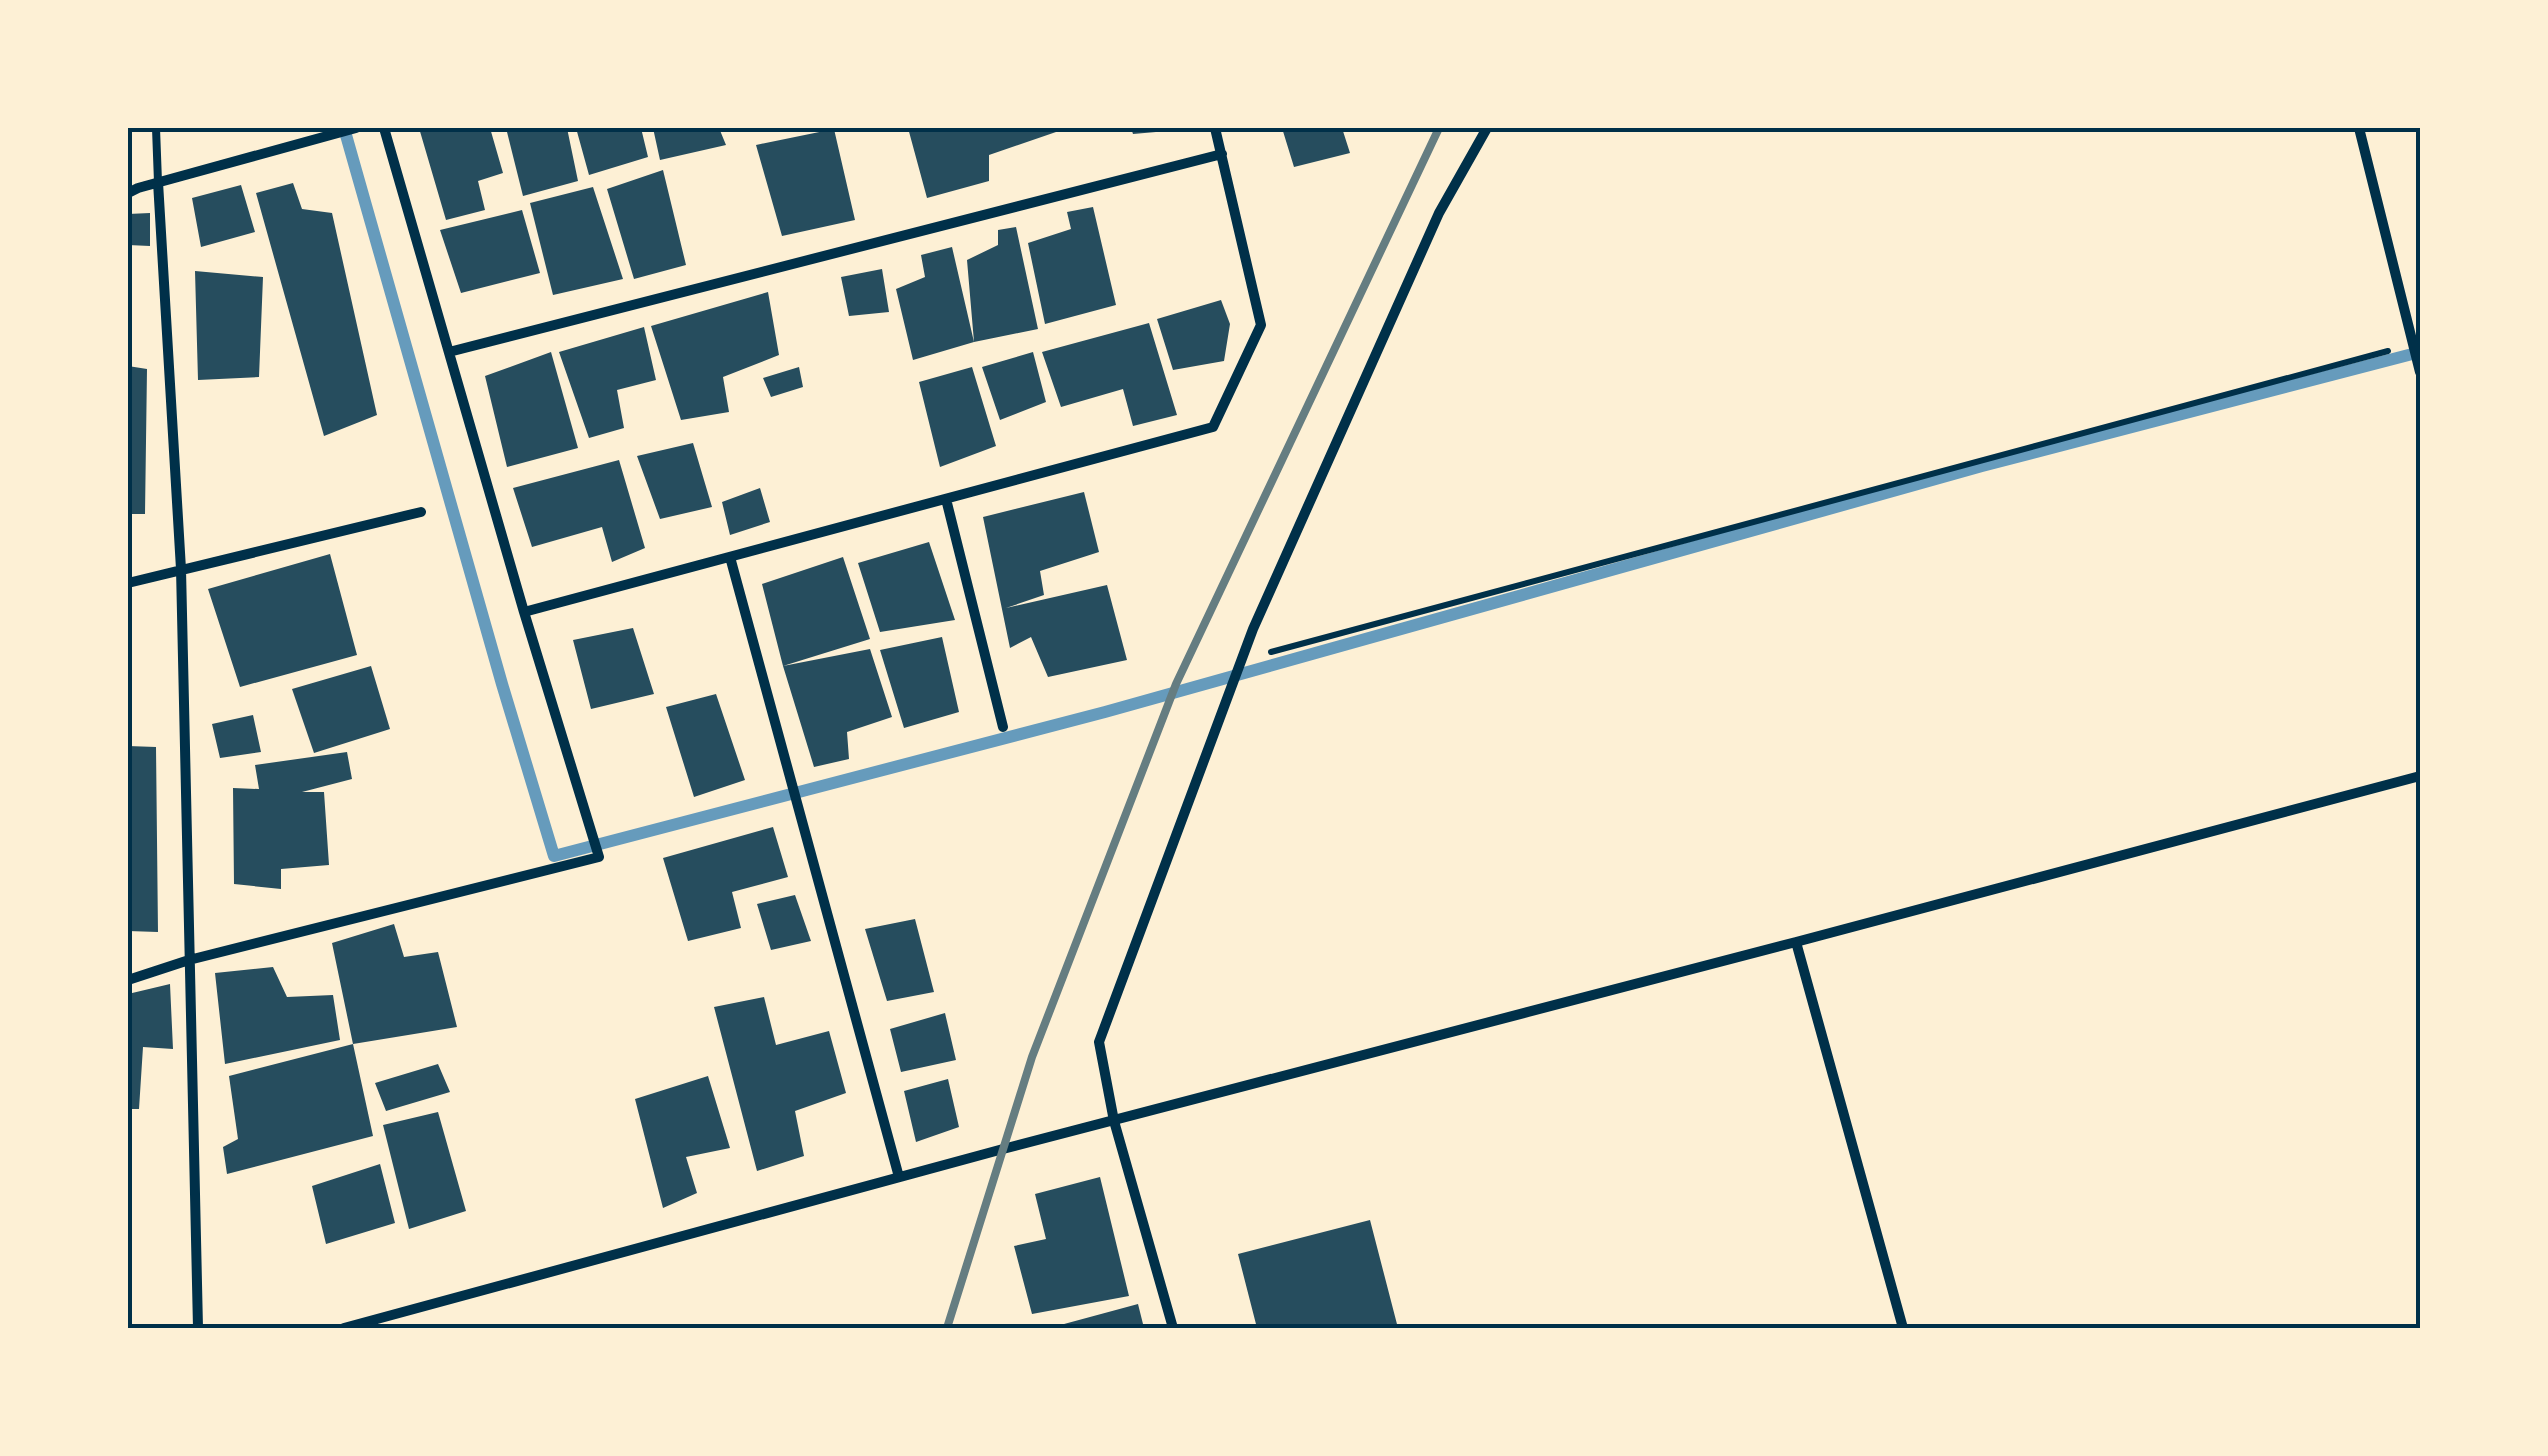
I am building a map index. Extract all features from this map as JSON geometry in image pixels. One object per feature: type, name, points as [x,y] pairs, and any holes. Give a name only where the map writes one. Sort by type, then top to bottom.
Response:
[{"type":"street","points":[[128,194],[158,182],[356,128]]},
{"type":"street","points":[[128,980],[189,960],[599,857],[384,128]]},
{"type":"street","points":[[524,612],[1213,428],[1260,325],[1215,128]]},
{"type":"street","points":[[1173,1328],[1114,1122],[1099,1042],[1253,630],[1439,213],[1486,128]]},
{"type":"street","points":[[2359,128],[2420,372]]},
{"type":"street","points":[[449,352],[1222,154]]},
{"type":"street","points":[[158,182],[181,569],[198,1328]]},
{"type":"street","points":[[946,499],[1004,726]]},
{"type":"street","points":[[128,583],[421,512]]},
{"type":"street","points":[[730,557],[899,1177]]},
{"type":"street","points":[[344,1328],[899,1177],[2420,776]]},
{"type":"street","points":[[1796,942],[1903,1328]]},
{"type":"lane","points":[[156,128],[158,182]]},
{"type":"path","points":[[1242,660],[2414,344]]},
{"type":"building","points":[[419,128],[490,128],[503,173],[478,181],[485,210],[446,220]]},
{"type":"building","points":[[506,128],[567,128],[578,181],[523,196]]},
{"type":"building","points":[[576,128],[641,128],[648,157],[589,175]]},
{"type":"building","points":[[653,128],[719,128],[726,145],[660,160]]},
{"type":"building","points":[[908,128],[1054,128],[1056,132],[989,155],[989,181],[927,198]]},
{"type":"building","points":[[1131,128],[1179,128],[1179,130],[1133,134]]},
{"type":"building","points":[[1282,128],[1342,128],[1350,153],[1294,167]]},
{"type":"building","points":[[834,129],[855,220],[782,236],[756,145]]},
{"type":"building","points":[[663,170],[686,265],[634,279],[607,189]]},
{"type":"building","points":[[293,183],[302,209],[332,213],[377,415],[324,436],[256,193]]},
{"type":"building","points":[[241,185],[255,232],[201,247],[192,198]]},
{"type":"building","points":[[593,187],[623,279],[553,295],[530,203]]},
{"type":"building","points":[[1093,207],[1116,305],[1045,324],[1028,243],[1071,229],[1067,212]]},
{"type":"building","points":[[522,210],[540,273],[461,293],[440,230]]},
{"type":"building","points":[[150,213],[150,246],[128,245],[128,214]]},
{"type":"building","points":[[1016,227],[1038,329],[974,342],[967,260],[998,245],[998,230]]},
{"type":"building","points":[[952,247],[974,342],[913,360],[896,289],[925,277],[921,255]]},
{"type":"building","points":[[882,269],[889,312],[849,316],[841,277]]},
{"type":"building","points":[[195,271],[263,277],[259,377],[198,380]]},
{"type":"building","points":[[768,292],[779,355],[723,377],[729,412],[681,420],[651,326]]},
{"type":"building","points":[[1221,300],[1230,324],[1224,361],[1173,370],[1157,319]]},
{"type":"building","points":[[1149,323],[1177,415],[1133,426],[1123,389],[1061,407],[1042,352]]},
{"type":"building","points":[[644,327],[656,380],[617,390],[624,428],[589,438],[559,352]]},
{"type":"building","points":[[551,352],[578,448],[507,467],[485,376]]},
{"type":"building","points":[[1033,352],[1046,402],[1000,420],[982,367]]},
{"type":"building","points":[[128,366],[147,369],[145,514],[128,514]]},
{"type":"building","points":[[799,367],[803,387],[771,397],[763,378]]},
{"type":"building","points":[[972,367],[996,446],[940,467],[919,382]]},
{"type":"building","points":[[693,443],[712,507],[660,519],[637,456]]},
{"type":"building","points":[[619,460],[645,548],[612,562],[602,527],[532,547],[513,488]]},
{"type":"building","points":[[760,488],[770,522],[730,535],[722,502]]},
{"type":"building","points":[[1084,492],[1099,552],[1040,571],[1044,595],[1006,608],[1107,585],[1127,660],[1048,677],[1031,637],[1010,648],[983,517]]},
{"type":"building","points":[[929,542],[955,620],[880,632],[858,563]]},
{"type":"building","points":[[330,554],[357,655],[240,687],[208,589]]},
{"type":"building","points":[[843,557],[870,639],[783,666],[762,584]]},
{"type":"building","points":[[633,628],[654,694],[591,709],[573,640]]},
{"type":"building","points":[[942,637],[959,712],[904,728],[880,650]]},
{"type":"building","points":[[870,649],[892,717],[847,732],[849,759],[814,767],[783,666]]},
{"type":"building","points":[[371,666],[390,729],[314,753],[292,689]]},
{"type":"building","points":[[716,694],[745,780],[694,797],[666,707]]},
{"type":"building","points":[[253,715],[261,752],[220,758],[212,724]]},
{"type":"building","points":[[128,746],[156,747],[158,932],[128,931]]},
{"type":"building","points":[[347,752],[352,779],[302,792],[324,792],[329,865],[281,869],[281,889],[234,884],[233,788],[259,789],[255,765]]},
{"type":"building","points":[[773,827],[788,877],[732,892],[741,928],[688,941],[663,858]]},
{"type":"building","points":[[795,895],[811,941],[771,950],[757,904]]},
{"type":"building","points":[[915,919],[934,992],[887,1001],[865,929]]},
{"type":"building","points":[[394,924],[404,957],[438,952],[457,1027],[353,1044],[332,943]]},
{"type":"building","points":[[273,967],[287,997],[333,995],[340,1040],[225,1064],[215,973]]},
{"type":"building","points":[[170,984],[173,1049],[143,1047],[139,1109],[128,1109],[128,994]]},
{"type":"building","points":[[764,997],[776,1045],[829,1031],[846,1093],[795,1111],[804,1156],[757,1171],[714,1007]]},
{"type":"building","points":[[945,1013],[956,1060],[901,1072],[890,1029]]},
{"type":"building","points":[[353,1044],[373,1136],[227,1174],[223,1147],[238,1139],[229,1076]]},
{"type":"building","points":[[438,1064],[450,1092],[386,1111],[375,1083]]},
{"type":"building","points":[[708,1076],[730,1148],[686,1157],[697,1193],[663,1208],[635,1099]]},
{"type":"building","points":[[948,1079],[959,1127],[916,1142],[904,1091]]},
{"type":"building","points":[[438,1112],[466,1211],[409,1229],[383,1125]]},
{"type":"building","points":[[380,1164],[395,1223],[326,1244],[312,1186]]},
{"type":"building","points":[[1100,1177],[1129,1296],[1032,1314],[1014,1246],[1046,1239],[1035,1194]]},
{"type":"building","points":[[1370,1220],[1398,1328],[1257,1328],[1238,1254]]},
{"type":"building","points":[[1138,1304],[1144,1328],[1053,1328],[1053,1327]]},
{"type":"waterway","points":[[344,128],[554,856],[1105,712],[1982,466],[2420,352]]},
{"type":"railway","points":[[947,1328],[1032,1057],[1176,684],[1439,128]]}]
